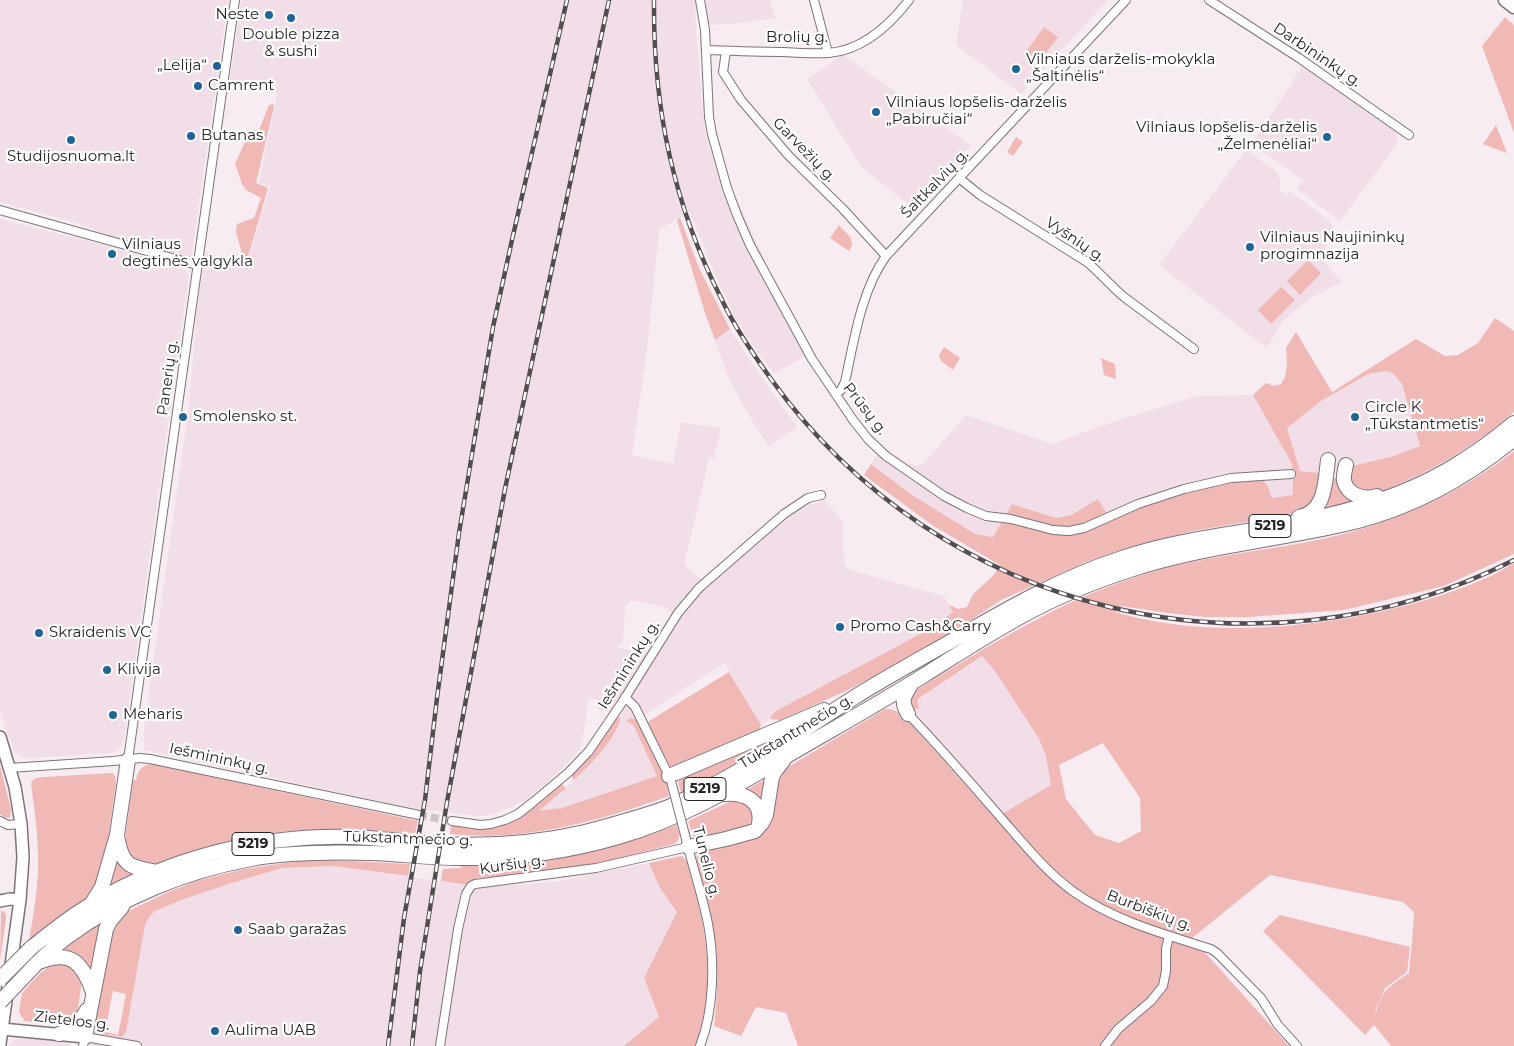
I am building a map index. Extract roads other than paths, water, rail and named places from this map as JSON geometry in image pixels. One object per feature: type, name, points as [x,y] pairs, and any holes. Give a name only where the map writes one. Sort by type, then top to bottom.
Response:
[{"type":"highway","name":"Tūkstantmečio g.","points":[[0,979],[31,948],[90,905],[124,886],[157,872],[222,850],[278,840],[317,837],[354,837],[428,844],[521,842],[581,833],[666,808],[715,784],[780,746],[859,694],[1015,604],[1082,572],[1123,557],[1156,548],[1316,518],[1388,498],[1459,464],[1514,423]]},
{"type":"highway","name":"Tūkstantmečio g.","points":[[0,1002],[36,963],[84,925],[131,898],[166,882],[191,875],[252,859],[278,855],[373,853],[469,858],[525,855],[562,850],[623,836],[722,794],[912,683],[1020,617],[1085,587],[1168,558],[1319,530],[1362,520],[1395,509],[1430,494],[1465,474],[1514,439]]},
{"type":"highway","points":[[1272,526],[1288,518],[1310,513],[1317,508],[1321,500],[1328,460]]},
{"type":"highway","points":[[1346,465],[1344,477],[1346,486],[1354,494],[1361,497],[1371,498],[1416,485]]},
{"type":"highway","points":[[908,714],[903,704],[904,695],[912,683]]},
{"type":"highway","points":[[670,779],[859,694]]},
{"type":"highway","points":[[876,704],[888,704],[908,714]]},
{"type":"highway","points":[[687,841],[751,833],[758,827],[766,815],[772,777],[780,764],[788,756]]},
{"type":"highway","points":[[90,905],[102,887],[117,835],[128,760]]},
{"type":"highway","points":[[722,794],[733,793],[742,795],[753,801],[760,812],[758,827]]},
{"type":"highway","points":[[117,835],[119,851],[128,863],[141,869],[157,872]]},
{"type":"highway","points":[[84,1041],[106,929],[116,913],[131,898]]},
{"type":"highway","points":[[36,963],[51,958],[65,957],[71,959],[86,973],[92,999],[81,1020],[72,1029],[59,1034]]},
{"type":"main road","points":[[1505,0],[1514,7]]},
{"type":"main road","points":[[0,737],[15,787],[21,824],[23,857],[20,900],[0,1044]]},
{"type":"main road","points":[[0,901],[20,900]]},
{"type":"main road","name":"Zietelos g.","points":[[2,1029],[59,1034],[84,1041]]},
{"type":"street","name":"Panerių g.","points":[[128,760],[235,0]]},
{"type":"street","name":"Prūsų g.","points":[[700,0],[705,30],[709,117],[727,188],[737,215],[781,305],[812,359],[853,420],[868,439],[886,456],[928,486],[967,508],[986,516],[1011,519],[1053,530],[1076,531],[1138,504],[1184,489],[1231,478],[1291,474]]},
{"type":"street","points":[[814,0],[828,53]]},
{"type":"street","name":"Brolių g.","points":[[706,50],[828,53],[850,48],[880,32],[909,0]]},
{"type":"street","name":"Šaltkalvių g.","points":[[836,394],[841,390],[845,382],[865,298],[876,272],[886,256],[1126,0]]},
{"type":"street","name":"Darbininkų g.","points":[[1209,0],[1299,58],[1409,135]]},
{"type":"street","points":[[707,74],[723,72],[726,51]]},
{"type":"street","name":"Garvežių g.","points":[[723,72],[741,100],[788,156],[843,209],[886,256]]},
{"type":"street","name":"Vyšnių g.","points":[[959,178],[980,194],[1098,270],[1124,297],[1194,349]]},
{"type":"street","points":[[0,210],[197,265]]},
{"type":"street","name":"Iešmininkų g.","points":[[452,821],[468,824],[491,824],[518,814],[581,760],[625,698],[678,613],[700,588],[784,514],[808,498],[821,495]]},
{"type":"street","name":"Tunelio g.","points":[[625,698],[635,707],[670,779],[708,925],[711,954],[710,1002],[706,1027],[700,1046]]},
{"type":"street","name":"Burbiškių g.","points":[[908,714],[1052,874],[1074,892],[1102,909],[1134,924],[1211,948],[1217,952],[1260,998],[1278,1025],[1297,1046]]},
{"type":"street","name":"Iešmininkų g.","points":[[10,768],[140,758],[150,759],[419,815]]},
{"type":"street","points":[[0,821],[8,825],[21,824]]},
{"type":"street","name":"Kuršių g.","points":[[440,1046],[458,929],[466,894],[471,886],[596,868],[687,841]]},
{"type":"street","points":[[1105,1046],[1118,1029],[1151,1001],[1163,986],[1166,971],[1166,949],[1170,936]]},
{"type":"street","name":"Zietelos g.","points":[[84,1041],[137,1046]]},
{"type":"tunnel","points":[[419,815],[452,821]]},
{"type":"railway","points":[[388,1046],[404,918],[425,800],[459,533],[493,327],[567,0]]},
{"type":"railway","points":[[412,1046],[420,971],[447,802],[505,489],[609,0]]},
{"type":"railway","points":[[654,0],[657,79],[669,154],[691,228],[705,264],[727,310],[771,379],[841,460],[922,525],[1012,574],[1109,607],[1210,622],[1313,620],[1415,599],[1514,560]]},
{"type":"place","name":"Neste","points":[[269,15]]},
{"type":"place","name":"Double pizza & sushi","points":[[291,18]]},
{"type":"place","name":"„Lelija“","points":[[217,66]]},
{"type":"place","name":"Vilniaus darželis-mokykla „Šaltinėlis“","points":[[1016,69]]},
{"type":"place","name":"Camrent","points":[[198,86]]},
{"type":"place","name":"Vilniaus lopšelis-darželis „Pabiručiai“","points":[[876,112]]},
{"type":"place","name":"Butanas","points":[[191,136]]},
{"type":"place","name":"Vilniaus lopšelis-darželis „Želmenėliai“","points":[[1327,137]]},
{"type":"place","name":"Studijosnuoma.lt","points":[[71,140]]},
{"type":"place","name":"Vilniaus Naujininkų progimnazija","points":[[1250,247]]},
{"type":"place","name":"Vilniaus degtinės valgykla","points":[[112,254]]},
{"type":"place","name":"Smolensko st.","points":[[183,417]]},
{"type":"place","name":"Circle K „Tūkstantmetis“","points":[[1355,417]]},
{"type":"place","name":"Promo Cash&Carry","points":[[840,627]]},
{"type":"place","name":"Skraidenis VC","points":[[39,633]]},
{"type":"place","name":"Klivija","points":[[107,670]]},
{"type":"place","name":"Meharis","points":[[113,715]]},
{"type":"place","name":"Saab garažas","points":[[238,930]]},
{"type":"place","name":"Aulima UAB","points":[[215,1031]]}]
